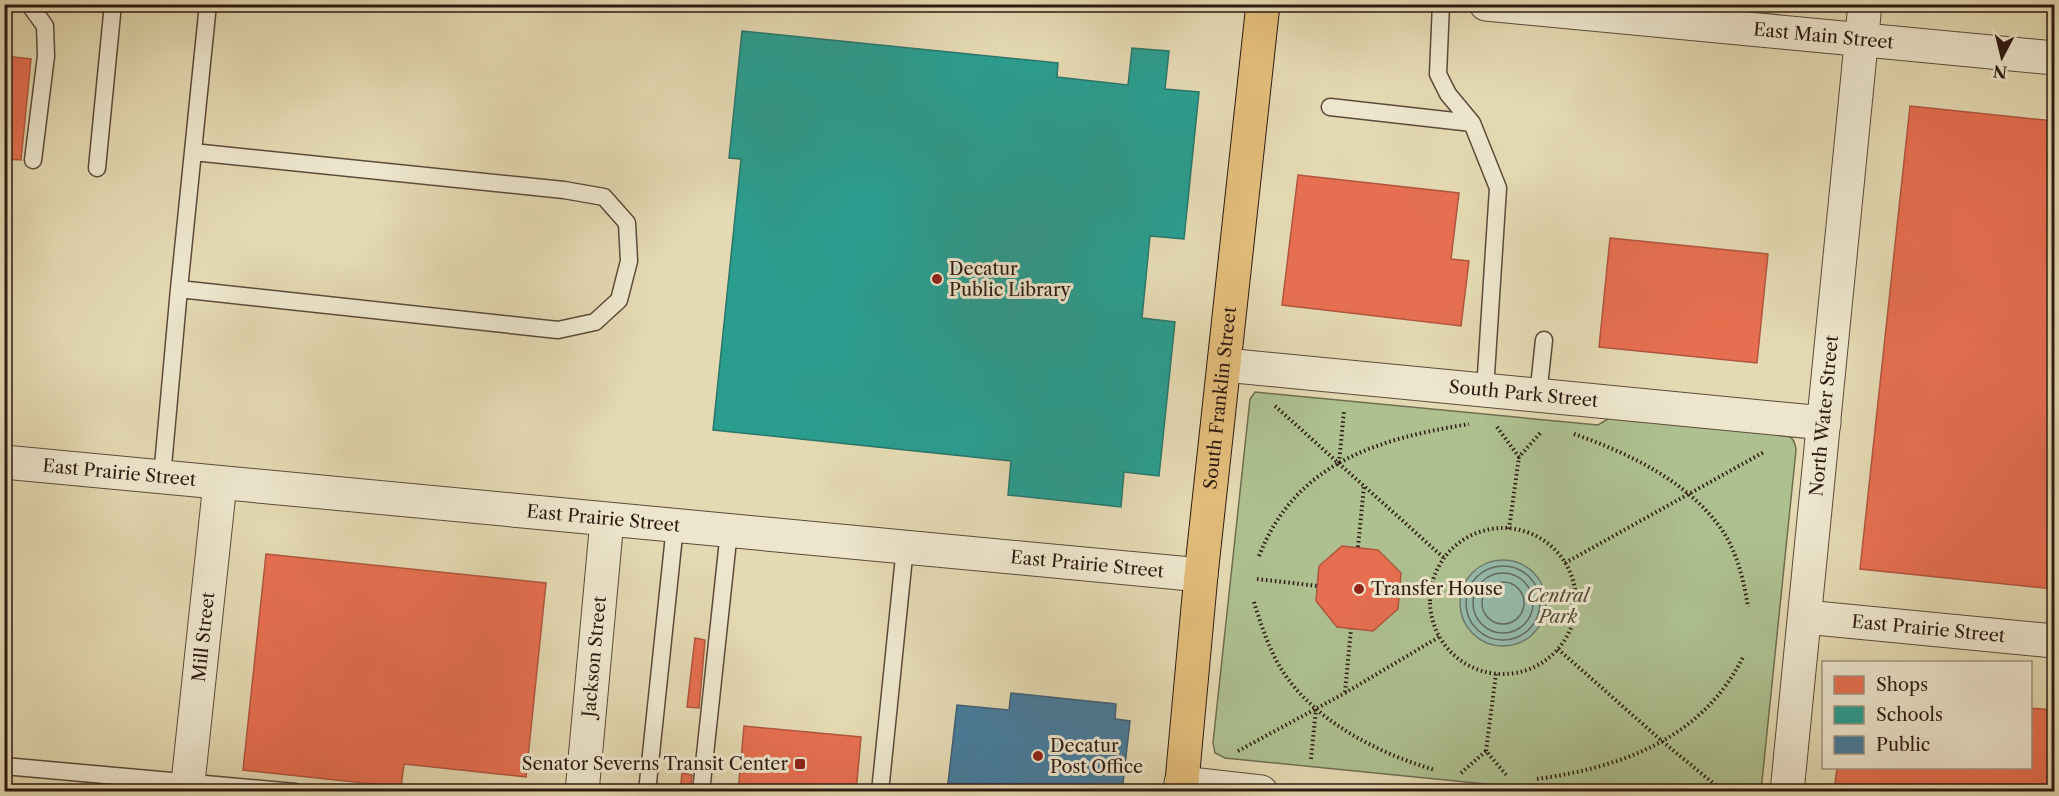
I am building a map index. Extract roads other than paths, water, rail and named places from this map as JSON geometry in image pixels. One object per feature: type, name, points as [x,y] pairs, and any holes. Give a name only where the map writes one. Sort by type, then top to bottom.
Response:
[{"type":"main road","name":"South Franklin Street","points":[[1181,787],[1201,575],[1263,4]]},
{"type":"street","name":"East Main Street","points":[[1486,4],[1562,8],[2055,58]]},
{"type":"street","name":"North Water Street","points":[[1787,792],[1865,4]]},
{"type":"street","name":"South Park Street","points":[[1225,365],[1824,423]]},
{"type":"street","name":"East Prairie Street","points":[[4,462],[1201,575]]},
{"type":"street","name":"Mill Street","points":[[187,786],[220,483]]},
{"type":"street","name":"Jackson Street","points":[[582,792],[607,519]]},
{"type":"street","name":"East Prairie Street","points":[[1805,617],[2055,641]]},
{"type":"street","points":[[1181,787],[1262,792]]},
{"type":"lane","points":[[29,4],[45,26],[46,56],[33,160]]},
{"type":"lane","points":[[97,168],[113,4]]},
{"type":"lane","points":[[162,477],[208,4]]},
{"type":"lane","points":[[1441,4],[1438,74],[1448,94],[1472,123],[1498,188],[1485,390]]},
{"type":"lane","points":[[1330,107],[1472,123]]},
{"type":"lane","points":[[179,289],[558,330],[595,322],[619,300],[629,261],[627,223],[604,197],[541,187],[194,152]]},
{"type":"lane","points":[[1538,396],[1544,340]]},
{"type":"lane","points":[[647,792],[675,526]]},
{"type":"lane","points":[[700,792],[729,531]]},
{"type":"lane","points":[[880,792],[905,547]]},
{"type":"lane","points":[[4,766],[187,786],[295,792]]},
{"type":"water","points":[[1503,560],[1520,563],[1534,572],[1543,586],[1546,603],[1543,620],[1534,634],[1520,643],[1503,646],[1486,643],[1472,634],[1463,620],[1460,603],[1463,586],[1472,572],[1486,563]]},
{"type":"place","name":"Decatur Public Library","points":[[937,279]]},
{"type":"place","name":"Transfer House","points":[[1359,589]]},
{"type":"place","name":"Decatur Post Office","points":[[1038,756]]},
{"type":"place","name":"Senator Severns Transit Center","points":[[800,764]]},
{"type":"park label","name":"Central Park","points":[[1558,606]]}]
